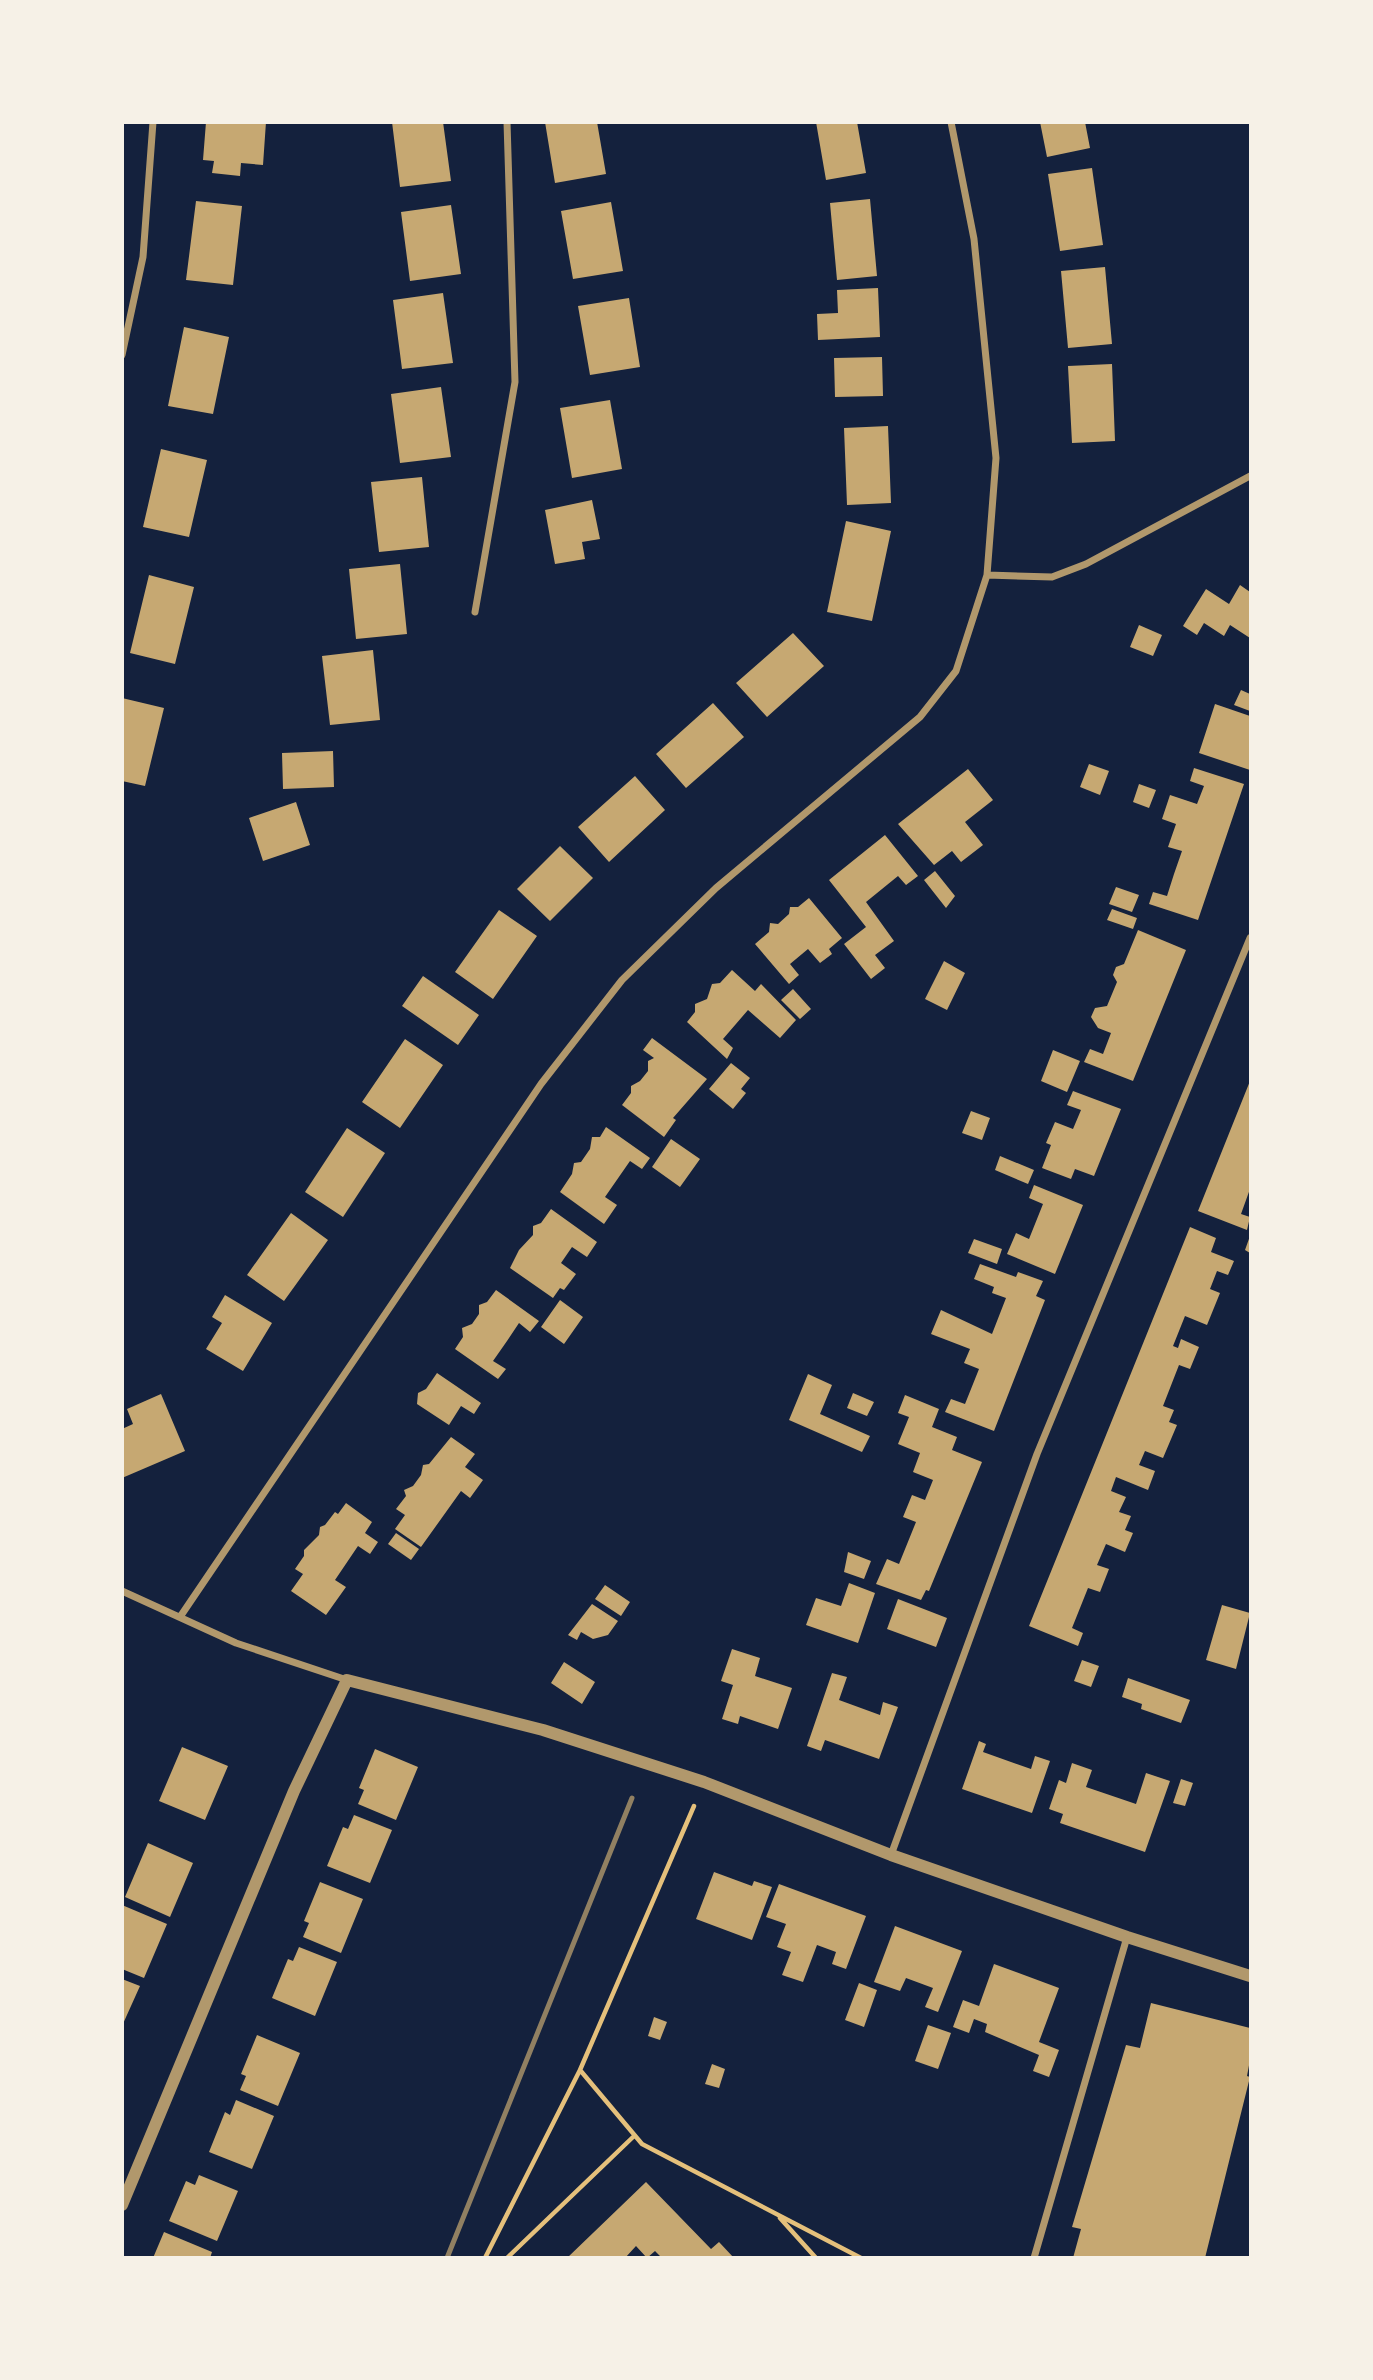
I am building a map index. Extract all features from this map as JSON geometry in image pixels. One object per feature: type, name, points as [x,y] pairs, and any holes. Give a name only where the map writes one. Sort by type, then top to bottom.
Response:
[{"type":"street","points":[[122,355],[143,257],[153,122]]},
{"type":"street","points":[[475,612],[515,382],[507,122]]},
{"type":"street","points":[[180,1617],[541,1084],[622,979],[716,888],[920,717],[956,671],[987,575],[996,458],[974,239],[951,122]]},
{"type":"street","points":[[987,575],[1052,577],[1063,573],[1086,564],[1251,476]]},
{"type":"street","points":[[891,1855],[1037,1454],[1251,938]]},
{"type":"street","points":[[122,1591],[236,1643],[347,1680],[543,1730],[704,1783],[891,1855],[1127,1937],[1251,1976]]},
{"type":"street","points":[[122,2205],[293,1791],[347,1680]]},
{"type":"street","points":[[1034,2258],[1127,1937]]},
{"type":"path","points":[[485,2258],[580,2070],[704,1783]]},
{"type":"path","points":[[580,2070],[642,2144],[861,2258]]},
{"type":"path","points":[[507,2258],[634,2137]]},
{"type":"path","points":[[777,2215],[816,2258]]},
{"type":"building","points":[[206,122],[266,122],[263,165],[241,163],[240,176],[212,173],[214,161],[203,160]]},
{"type":"building","points":[[392,122],[443,122],[451,181],[400,187]]},
{"type":"building","points":[[545,122],[597,122],[606,174],[555,183]]},
{"type":"building","points":[[816,122],[857,122],[866,173],[826,180]]},
{"type":"building","points":[[1040,122],[1085,122],[1090,148],[1047,157]]},
{"type":"building","points":[[1092,168],[1103,245],[1060,251],[1048,174]]},
{"type":"building","points":[[870,199],[877,276],[837,280],[830,203]]},
{"type":"building","points":[[196,201],[242,206],[233,285],[186,280]]},
{"type":"building","points":[[611,202],[623,271],[573,279],[561,211]]},
{"type":"building","points":[[451,205],[461,274],[410,281],[401,212]]},
{"type":"building","points":[[1105,267],[1112,344],[1068,348],[1061,271]]},
{"type":"building","points":[[878,288],[880,337],[818,340],[817,314],[838,313],[837,290]]},
{"type":"building","points":[[443,293],[453,363],[402,369],[393,300]]},
{"type":"building","points":[[629,298],[640,367],[590,375],[578,306]]},
{"type":"building","points":[[184,327],[229,337],[213,414],[168,406]]},
{"type":"building","points":[[882,357],[883,396],[835,397],[834,358]]},
{"type":"building","points":[[1112,364],[1115,441],[1072,443],[1068,366]]},
{"type":"building","points":[[441,387],[451,457],[400,463],[391,394]]},
{"type":"building","points":[[610,400],[622,469],[572,478],[560,408]]},
{"type":"building","points":[[888,426],[891,503],[847,505],[844,428]]},
{"type":"building","points":[[161,449],[207,460],[189,537],[143,527]]},
{"type":"building","points":[[422,477],[429,547],[379,552],[371,482]]},
{"type":"building","points":[[592,500],[600,539],[582,542],[585,559],[555,564],[545,510]]},
{"type":"building","points":[[846,521],[891,531],[872,621],[827,612]]},
{"type":"building","points":[[400,564],[407,634],[356,639],[349,569]]},
{"type":"building","points":[[149,575],[194,587],[175,664],[130,653]]},
{"type":"building","points":[[1240,585],[1250,592],[1250,638],[1230,625],[1224,636],[1204,623],[1197,635],[1183,626],[1206,589],[1229,604]]},
{"type":"building","points":[[1139,625],[1162,635],[1153,656],[1130,647]]},
{"type":"building","points":[[793,633],[824,666],[767,717],[736,683]]},
{"type":"building","points":[[373,650],[380,720],[330,725],[322,656]]},
{"type":"building","points":[[1241,690],[1250,694],[1250,711],[1234,705]]},
{"type":"building","points":[[122,698],[164,708],[145,786],[122,781]]},
{"type":"building","points":[[713,703],[744,737],[686,788],[656,754]]},
{"type":"building","points":[[1215,704],[1250,716],[1250,770],[1199,753]]},
{"type":"building","points":[[333,751],[334,787],[283,789],[282,753]]},
{"type":"building","points":[[1089,764],[1109,771],[1100,795],[1080,787]]},
{"type":"building","points":[[1194,768],[1244,784],[1198,920],[1149,904],[1153,892],[1167,896],[1182,851],[1168,847],[1176,824],[1162,819],[1170,795],[1197,804],[1204,786],[1190,781]]},
{"type":"building","points":[[968,769],[993,800],[965,822],[983,845],[961,862],[952,851],[934,865],[898,824]]},
{"type":"building","points":[[635,776],[665,810],[609,862],[578,827]]},
{"type":"building","points":[[1139,784],[1156,790],[1149,808],[1133,802]]},
{"type":"building","points":[[296,802],[310,845],[263,861],[249,818]]},
{"type":"building","points":[[885,835],[918,876],[906,885],[898,876],[866,902],[894,941],[875,955],[885,968],[871,979],[844,944],[866,927],[829,880]]},
{"type":"building","points":[[560,846],[593,878],[550,921],[517,889]]},
{"type":"building","points":[[935,871],[955,896],[946,908],[924,880]]},
{"type":"building","points":[[1116,887],[1139,895],[1132,912],[1109,904]]},
{"type":"building","points":[[809,898],[842,938],[829,949],[832,954],[820,963],[808,949],[790,964],[799,975],[789,984],[755,944],[769,932],[770,923],[778,924],[789,914],[790,907],[798,907]]},
{"type":"building","points":[[1112,909],[1137,918],[1133,929],[1107,920]]},
{"type":"building","points":[[499,910],[537,936],[493,999],[455,972]]},
{"type":"building","points":[[1138,930],[1186,950],[1133,1081],[1084,1062],[1090,1049],[1103,1054],[1111,1033],[1098,1028],[1091,1017],[1095,1008],[1107,1006],[1117,982],[1113,975],[1116,967],[1124,964]]},
{"type":"building","points":[[944,961],[965,973],[947,1010],[925,999]]},
{"type":"building","points":[[732,970],[755,991],[761,984],[796,1020],[780,1038],[748,1010],[723,1039],[733,1048],[727,1059],[687,1022],[695,1012],[695,1004],[707,999],[712,984],[720,983]]},
{"type":"building","points":[[423,976],[479,1015],[458,1045],[402,1006]]},
{"type":"building","points":[[793,989],[811,1009],[800,1019],[781,1000]]},
{"type":"building","points":[[652,1038],[707,1079],[673,1118],[676,1120],[664,1137],[622,1105],[631,1093],[631,1086],[640,1081],[648,1071],[648,1061],[654,1058],[643,1050]]},
{"type":"building","points":[[405,1039],[443,1065],[400,1128],[362,1102]]},
{"type":"building","points":[[1053,1050],[1080,1061],[1067,1092],[1041,1081]]},
{"type":"building","points":[[731,1063],[750,1078],[741,1089],[746,1093],[733,1109],[709,1089]]},
{"type":"building","points":[[1250,1081],[1250,1189],[1241,1214],[1250,1217],[1247,1230],[1198,1211]]},
{"type":"building","points":[[1073,1091],[1121,1109],[1094,1176],[1075,1169],[1071,1179],[1042,1168],[1051,1145],[1046,1143],[1055,1122],[1073,1129],[1081,1110],[1067,1105]]},
{"type":"building","points":[[971,1111],[990,1118],[982,1140],[962,1133]]},
{"type":"building","points":[[606,1127],[650,1158],[642,1169],[630,1161],[605,1197],[617,1205],[604,1224],[560,1192],[572,1174],[574,1163],[581,1162],[590,1149],[592,1137],[600,1137]]},
{"type":"building","points":[[347,1128],[385,1153],[343,1217],[305,1192]]},
{"type":"building","points":[[671,1139],[700,1159],[680,1187],[652,1167]]},
{"type":"building","points":[[1000,1156],[1034,1170],[1028,1184],[995,1170]]},
{"type":"building","points":[[1034,1185],[1083,1205],[1055,1274],[1007,1254],[1016,1233],[1029,1239],[1043,1204],[1029,1198]]},
{"type":"building","points":[[551,1209],[597,1242],[587,1257],[572,1247],[561,1263],[576,1274],[564,1290],[560,1288],[553,1298],[510,1268],[519,1250],[533,1235],[533,1226],[541,1223]]},
{"type":"building","points":[[291,1213],[328,1240],[284,1301],[247,1275]]},
{"type":"building","points":[[1190,1227],[1216,1238],[1211,1252],[1234,1261],[1228,1275],[1217,1271],[1210,1289],[1220,1293],[1207,1325],[1185,1316],[1173,1346],[1178,1348],[1181,1339],[1199,1347],[1190,1369],[1179,1365],[1163,1406],[1174,1410],[1169,1422],[1177,1425],[1163,1458],[1145,1451],[1139,1465],[1155,1471],[1148,1490],[1116,1477],[1111,1491],[1126,1497],[1119,1512],[1131,1516],[1125,1530],[1133,1533],[1125,1552],[1106,1544],[1097,1565],[1109,1569],[1100,1592],[1088,1588],[1072,1628],[1083,1633],[1078,1646],[1029,1626]]},
{"type":"building","points":[[1250,1236],[1250,1253],[1245,1250]]},
{"type":"building","points":[[974,1239],[1002,1249],[997,1264],[968,1253]]},
{"type":"building","points":[[980,1264],[1016,1277],[1018,1272],[1043,1281],[1036,1296],[1045,1300],[994,1431],[945,1412],[951,1399],[965,1404],[979,1369],[964,1363],[970,1349],[931,1334],[941,1310],[992,1334],[1006,1298],[992,1293],[994,1287],[974,1279]]},
{"type":"building","points":[[496,1290],[539,1321],[530,1332],[519,1323],[493,1361],[506,1369],[498,1379],[455,1349],[463,1337],[462,1328],[472,1324],[479,1314],[479,1305],[487,1302]]},
{"type":"building","points":[[225,1295],[272,1323],[243,1371],[206,1349],[222,1323],[212,1317]]},
{"type":"building","points":[[560,1300],[583,1317],[564,1344],[541,1327]]},
{"type":"building","points":[[437,1373],[481,1403],[474,1414],[461,1406],[449,1425],[417,1404],[418,1393],[426,1389]]},
{"type":"building","points":[[808,1374],[832,1385],[820,1414],[870,1436],[862,1452],[789,1420]]},
{"type":"building","points":[[853,1393],[874,1402],[867,1416],[847,1408]]},
{"type":"building","points":[[161,1394],[185,1451],[122,1478],[122,1429],[133,1424],[127,1409]]},
{"type":"building","points":[[905,1395],[939,1409],[932,1427],[957,1437],[952,1450],[982,1462],[929,1591],[926,1590],[921,1600],[876,1584],[887,1559],[899,1564],[916,1522],[903,1517],[912,1495],[925,1500],[933,1480],[913,1472],[920,1453],[898,1444],[909,1417],[898,1413]]},
{"type":"building","points":[[451,1437],[475,1454],[465,1467],[483,1480],[470,1498],[461,1491],[421,1547],[395,1529],[405,1515],[396,1509],[406,1496],[404,1490],[413,1486],[421,1475],[423,1465],[429,1464]]},
{"type":"building","points":[[346,1503],[372,1522],[365,1533],[378,1542],[370,1554],[358,1546],[335,1580],[346,1587],[326,1615],[291,1591],[303,1574],[295,1569],[304,1556],[304,1550],[319,1535],[320,1527],[325,1525],[335,1512],[338,1514]]},
{"type":"building","points":[[396,1533],[419,1549],[411,1560],[388,1544]]},
{"type":"building","points":[[848,1552],[871,1561],[864,1579],[844,1572]]},
{"type":"building","points":[[849,1583],[875,1593],[858,1643],[806,1625],[816,1598],[841,1606]]},
{"type":"building","points":[[605,1585],[630,1602],[621,1616],[595,1599]]},
{"type":"building","points":[[898,1599],[947,1618],[936,1647],[887,1629]]},
{"type":"building","points":[[592,1604],[618,1621],[608,1635],[593,1639],[581,1632],[577,1640],[568,1635]]},
{"type":"building","points":[[1222,1605],[1250,1613],[1236,1669],[1206,1660]]},
{"type":"building","points":[[732,1649],[760,1658],[755,1676],[792,1688],[778,1729],[740,1716],[738,1724],[722,1719],[733,1685],[721,1681]]},
{"type":"building","points":[[1082,1660],[1099,1666],[1091,1687],[1074,1681]]},
{"type":"building","points":[[564,1662],[595,1682],[582,1704],[551,1683]]},
{"type":"building","points":[[832,1673],[847,1677],[839,1700],[880,1715],[883,1702],[898,1707],[879,1759],[825,1740],[821,1751],[807,1746]]},
{"type":"building","points":[[1128,1678],[1190,1700],[1181,1723],[1141,1709],[1142,1704],[1122,1697]]},
{"type":"building","points":[[979,1741],[986,1744],[983,1752],[1031,1769],[1035,1756],[1050,1761],[1032,1813],[962,1789]]},
{"type":"building","points":[[182,1747],[228,1766],[205,1820],[159,1801]]},
{"type":"building","points":[[375,1749],[418,1767],[396,1820],[358,1804],[364,1790],[359,1788]]},
{"type":"building","points":[[1072,1763],[1092,1770],[1086,1787],[1136,1804],[1146,1773],[1170,1781],[1145,1852],[1060,1823],[1063,1814],[1049,1809],[1059,1780],[1066,1783]]},
{"type":"building","points":[[1181,1779],[1193,1783],[1185,1806],[1173,1803]]},
{"type":"building","points":[[354,1815],[392,1830],[370,1883],[327,1866],[343,1827],[348,1829]]},
{"type":"building","points":[[148,1843],[193,1863],[170,1917],[125,1897]]},
{"type":"building","points":[[714,1872],[752,1886],[754,1881],[772,1887],[752,1940],[696,1919]]},
{"type":"building","points":[[320,1882],[363,1899],[341,1953],[303,1937],[309,1923],[304,1921]]},
{"type":"building","points":[[779,1884],[866,1916],[846,1969],[832,1964],[836,1952],[817,1945],[803,1982],[782,1975],[791,1952],[777,1947],[786,1924],[766,1917]]},
{"type":"building","points":[[122,1905],[167,1924],[144,1978],[122,1969]]},
{"type":"building","points":[[895,1926],[962,1951],[938,2012],[925,2007],[933,1988],[906,1978],[900,1991],[874,1982]]},
{"type":"building","points":[[299,1947],[337,1962],[315,2016],[272,1998],[288,1959],[293,1961]]},
{"type":"building","points":[[994,1964],[1059,1988],[1039,2042],[1059,2050],[1049,2077],[1033,2071],[1039,2055],[985,2032],[987,2024],[974,2019],[969,2033],[953,2027],[963,2000],[979,2006]]},
{"type":"building","points":[[122,1979],[140,1986],[122,2026]]},
{"type":"building","points":[[859,1983],[877,1990],[864,2027],[845,2020]]},
{"type":"building","points":[[1151,2003],[1250,2028],[1247,2076],[1250,2077],[1205,2258],[1073,2258],[1081,2229],[1072,2227],[1126,2045],[1140,2048]]},
{"type":"building","points":[[654,2017],[667,2022],[660,2040],[648,2036]]},
{"type":"building","points":[[928,2025],[951,2033],[938,2069],[915,2061]]},
{"type":"building","points":[[257,2035],[300,2053],[278,2106],[240,2090],[246,2076],[241,2074]]},
{"type":"building","points":[[712,2064],[725,2069],[719,2088],[705,2084]]},
{"type":"building","points":[[236,2100],[274,2116],[252,2169],[209,2152],[225,2112],[230,2115]]},
{"type":"building","points":[[199,2175],[238,2191],[217,2241],[169,2221],[186,2181],[195,2185]]},
{"type":"building","points":[[646,2182],[711,2249],[719,2242],[734,2258],[662,2258],[655,2251],[647,2258],[636,2246],[625,2258],[567,2258]]},
{"type":"building","points":[[164,2232],[212,2252],[210,2258],[153,2258]]},
{"type":"railway","points":[[447,2258],[632,1798]]}]
